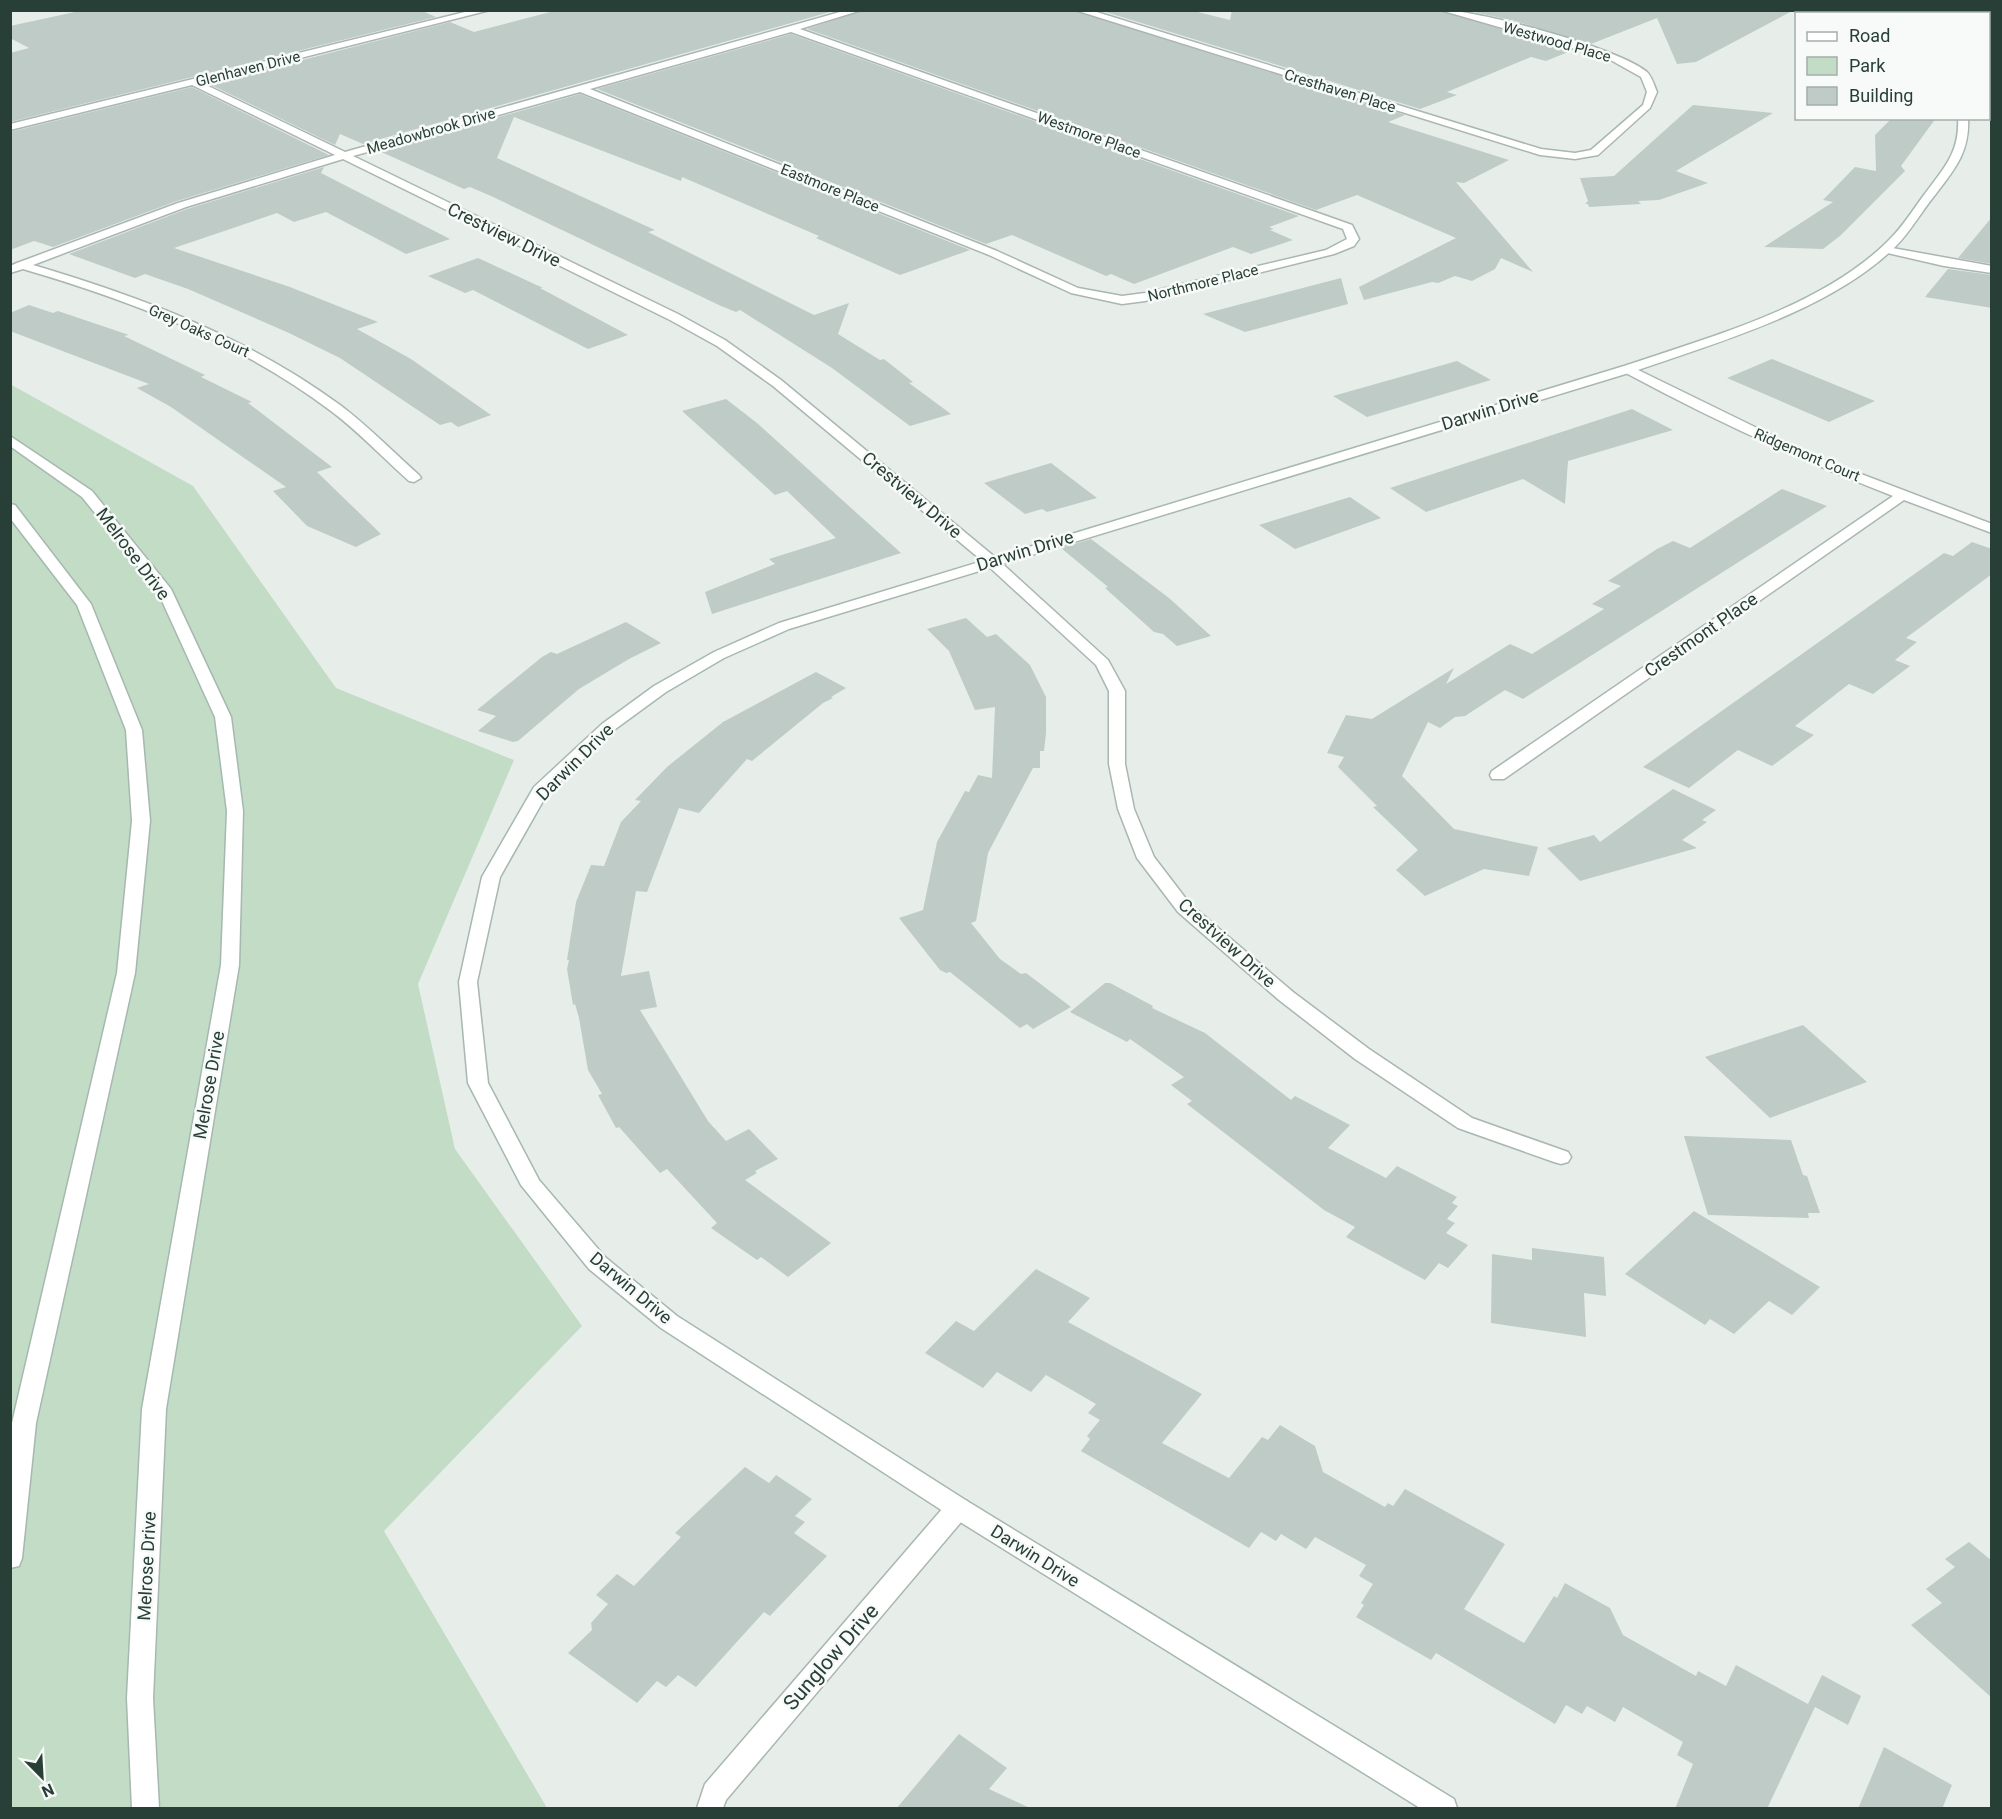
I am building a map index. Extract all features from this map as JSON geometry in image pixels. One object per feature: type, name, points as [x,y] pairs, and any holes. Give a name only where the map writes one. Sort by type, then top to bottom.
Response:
[{"type":"street","name":"Glenhaven Drive","points":[[10,128],[486,10]]},
{"type":"street","name":"Meadowbrook Drive","points":[[16,268],[182,206],[343,156],[858,10]]},
{"type":"street","name":"Cresthaven Place","points":[[1079,10],[1540,152],[1575,156],[1594,153],[1602,148]]},
{"type":"street","name":"Westwood Place","points":[[1444,10],[1598,51],[1645,74],[1652,92],[1647,106],[1602,148]]},
{"type":"street","name":"Westmore Place","points":[[791,29],[1348,227],[1353,239],[1350,244],[1330,252]]},
{"type":"street","name":"Crestview Drive","points":[[193,82],[674,318],[721,343],[777,383],[991,561],[1103,663],[1117,690],[1117,764],[1126,809],[1146,858],[1184,908],[1286,996],[1362,1054],[1465,1123],[1561,1157]]},
{"type":"street","name":"Eastmore Place","points":[[582,88],[993,253],[1075,291]]},
{"type":"street","name":"Darwin Drive","points":[[1443,1809],[958,1508],[669,1322],[597,1263],[531,1185],[478,1083],[468,982],[491,877],[540,791],[608,727],[660,688],[718,655],[784,626],[991,561],[1628,369],[1749,328],[1844,280],[1887,250],[1959,158],[1966,138],[1964,120]]},
{"type":"street","points":[[1887,250],[1944,264],[1992,270]]},
{"type":"street","name":"Northmore Place","points":[[1075,291],[1122,300],[1145,297],[1330,252]]},
{"type":"street","name":"Grey Oaks Court","points":[[16,268],[69,279],[179,320],[247,351],[336,409],[414,478]]},
{"type":"street","name":"Ridgemont Court","points":[[1628,369],[1687,401],[1809,459],[1992,529]]},
{"type":"street","name":"Melrose Drive","points":[[10,440],[87,494],[164,589],[224,717],[235,811],[230,965],[154,1409],[140,1698],[146,1809]]},
{"type":"street","name":"Crestmont Place","points":[[1498,775],[1903,495]]},
{"type":"street","points":[[10,508],[84,604],[134,730],[141,821],[126,973],[24,1423],[10,1558]]},
{"type":"street","name":"Sunglow Drive","points":[[710,1809],[715,1793],[958,1508]]},
{"type":"green space","points":[[10,384],[193,486],[336,688],[514,760],[418,984],[455,1149],[582,1326],[384,1531],[547,1808],[11,1808]]},
{"type":"building","points":[[84,10],[420,10],[436,17],[10,122],[10,53],[29,48],[10,38],[10,26]]},
{"type":"building","points":[[558,10],[837,10],[363,144],[340,134],[335,145],[209,84],[450,22],[474,32]]},
{"type":"building","points":[[864,10],[1073,10],[1405,115],[1388,122],[1509,160],[1464,183],[1456,182],[1533,272],[1501,258],[1495,269],[1472,281],[1455,276],[1438,283],[1432,282],[1364,300],[1359,287],[1456,238],[1357,195],[1316,210],[807,29]]},
{"type":"building","points":[[1099,10],[1190,10],[1230,20],[1232,10],[1438,10],[1573,50],[1546,61],[1531,57],[1447,92],[1457,95],[1420,109]]},
{"type":"building","points":[[1465,10],[1794,10],[1696,62],[1677,64],[1657,18],[1591,44],[1515,21]]},
{"type":"building","points":[[791,34],[1299,216],[1269,227],[1274,229],[1270,230],[1293,240],[1251,254],[1233,247],[1134,284],[1111,274],[1106,276],[1012,235],[986,244],[597,89]]},
{"type":"building","points":[[192,87],[329,155],[177,201],[53,247],[34,241],[10,250],[10,132]]},
{"type":"building","points":[[580,94],[970,250],[900,275],[816,238],[819,236],[682,177],[681,181],[514,117],[497,158],[655,230],[648,232],[814,315],[849,303],[838,334],[880,360],[884,359],[913,382],[909,383],[951,414],[910,426],[832,368],[740,310],[736,312],[721,306],[491,196],[470,187],[464,189],[379,151]]},
{"type":"building","points":[[1693,105],[1773,113],[1676,171],[1708,183],[1659,200],[1638,201],[1641,204],[1589,207],[1585,204],[1588,201],[1580,178],[1614,176]]},
{"type":"building","points":[[1890,120],[1935,120],[1901,166],[1905,171],[1840,236],[1823,249],[1764,247],[1833,202],[1823,200],[1855,167],[1876,171],[1875,135]]},
{"type":"building","points":[[324,167],[321,173],[450,239],[406,254],[326,212],[294,222],[277,213],[174,248],[290,287],[378,322],[357,329],[411,359],[491,415],[458,427],[451,422],[440,425],[340,358],[289,333],[188,289],[145,274],[135,278],[69,254],[187,209]]},
{"type":"building","points":[[1992,217],[1992,264],[1958,258]]},
{"type":"building","points":[[478,258],[543,288],[540,288],[628,335],[588,349],[473,290],[465,293],[428,276]]},
{"type":"building","points":[[1948,269],[1992,275],[1992,308],[1925,297]]},
{"type":"building","points":[[1341,278],[1348,304],[1245,332],[1203,314]]},
{"type":"building","points":[[29,305],[53,313],[58,311],[129,335],[124,336],[205,375],[201,377],[252,402],[248,403],[332,467],[317,472],[381,534],[356,547],[307,526],[273,491],[286,487],[171,407],[137,388],[149,384],[10,331],[10,313]]},
{"type":"building","points":[[1772,359],[1875,401],[1829,422],[1727,378]]},
{"type":"building","points":[[1457,361],[1491,380],[1367,417],[1333,396]]},
{"type":"building","points":[[726,399],[757,423],[901,553],[712,614],[705,592],[775,564],[769,559],[836,538],[787,491],[775,495],[682,411]]},
{"type":"building","points":[[1632,409],[1673,430],[1568,461],[1565,504],[1523,479],[1426,512],[1390,488]]},
{"type":"building","points":[[1051,463],[1097,498],[1047,512],[1042,509],[1025,514],[984,483]]},
{"type":"building","points":[[1782,489],[1827,506],[1523,699],[1505,690],[1465,716],[1455,717],[1440,728],[1428,722],[1402,776],[1454,829],[1538,847],[1529,876],[1484,869],[1425,896],[1396,870],[1418,850],[1373,807],[1377,806],[1338,767],[1344,757],[1327,753],[1346,715],[1372,719],[1454,668],[1446,684],[1510,644],[1532,654],[1604,609],[1592,604],[1621,586],[1608,581],[1673,541],[1690,548]]},
{"type":"building","points":[[1350,497],[1381,518],[1295,549],[1259,525]]},
{"type":"building","points":[[1091,539],[1169,598],[1211,636],[1177,646],[1163,634],[1154,632],[1105,588],[1108,587],[1061,548]]},
{"type":"building","points":[[1972,542],[1992,549],[1992,574],[1906,638],[1917,642],[1895,660],[1910,666],[1873,694],[1849,684],[1795,726],[1814,735],[1772,766],[1738,750],[1689,788],[1643,767],[1944,553],[1953,556]]},
{"type":"building","points":[[966,618],[987,637],[996,634],[1030,665],[1046,697],[1046,733],[1044,751],[1040,751],[1040,768],[1033,768],[988,853],[976,921],[971,923],[1000,959],[1021,974],[1026,973],[1071,1007],[1033,1029],[1027,1024],[1020,1028],[950,972],[940,970],[899,918],[923,910],[937,842],[965,791],[969,792],[978,775],[992,778],[995,707],[975,710],[949,651],[927,629]]},
{"type":"building","points":[[626,622],[661,643],[579,689],[518,741],[513,742],[478,731],[496,716],[477,710],[542,657],[551,652],[557,654]]},
{"type":"building","points":[[816,672],[846,688],[823,703],[752,761],[747,759],[699,813],[679,808],[647,892],[636,891],[621,976],[649,971],[657,1007],[640,1010],[708,1121],[726,1141],[749,1129],[778,1159],[755,1171],[757,1173],[745,1180],[831,1243],[788,1277],[761,1257],[757,1260],[711,1228],[717,1223],[667,1169],[660,1173],[619,1127],[616,1128],[598,1095],[602,1094],[588,1070],[579,1018],[575,1004],[573,1005],[567,969],[569,960],[567,960],[576,902],[591,865],[604,866],[621,822],[641,801],[635,800],[667,767],[723,722]]},
{"type":"building","points":[[1673,789],[1716,810],[1702,820],[1707,822],[1682,840],[1697,848],[1580,881],[1547,848],[1594,835],[1600,842]]},
{"type":"building","points":[[1105,983],[1110,983],[1153,1006],[1152,1008],[1205,1033],[1291,1100],[1295,1096],[1350,1125],[1328,1148],[1386,1178],[1397,1166],[1457,1197],[1452,1203],[1458,1206],[1447,1219],[1455,1223],[1446,1233],[1468,1245],[1448,1268],[1439,1263],[1425,1280],[1346,1237],[1355,1227],[1324,1210],[1187,1104],[1192,1101],[1171,1085],[1184,1077],[1130,1039],[1127,1042],[1070,1012]]},
{"type":"building","points":[[1803,1025],[1867,1082],[1770,1118],[1705,1057]]},
{"type":"building","points":[[1684,1136],[1791,1140],[1820,1213],[1808,1213],[1809,1218],[1708,1215]]},
{"type":"building","points":[[1694,1211],[1820,1287],[1792,1315],[1769,1301],[1734,1334],[1710,1319],[1705,1325],[1625,1274]]},
{"type":"building","points":[[1532,1248],[1604,1257],[1606,1296],[1584,1293],[1586,1337],[1491,1323],[1492,1254],[1532,1260]]},
{"type":"building","points":[[1036,1269],[1090,1298],[1068,1322],[1202,1394],[1162,1443],[1229,1478],[1262,1437],[1268,1440],[1280,1425],[1315,1446],[1323,1472],[1385,1507],[1388,1503],[1393,1506],[1405,1489],[1505,1544],[1464,1609],[1524,1643],[1554,1596],[1557,1598],[1565,1583],[1610,1608],[1623,1635],[1696,1676],[1698,1671],[1726,1686],[1736,1665],[1808,1704],[1822,1675],[1861,1696],[1848,1725],[1815,1707],[1767,1809],[1675,1809],[1693,1764],[1677,1755],[1683,1742],[1623,1707],[1615,1722],[1587,1706],[1582,1714],[1566,1705],[1555,1724],[1436,1653],[1431,1660],[1356,1617],[1364,1605],[1361,1603],[1373,1584],[1359,1576],[1366,1565],[1315,1537],[1306,1549],[1281,1534],[1276,1541],[1261,1532],[1249,1548],[1081,1451],[1090,1439],[1087,1436],[1100,1420],[1088,1413],[1096,1404],[1046,1375],[1031,1392],[997,1372],[983,1388],[925,1353],[956,1321],[974,1331]]},
{"type":"building","points":[[745,1467],[769,1483],[776,1475],[812,1499],[795,1516],[805,1522],[794,1533],[827,1556],[770,1616],[764,1612],[696,1687],[678,1675],[666,1687],[657,1681],[637,1703],[568,1653],[592,1630],[591,1623],[608,1604],[596,1595],[617,1574],[634,1586],[681,1537],[675,1533]]},
{"type":"building","points":[[1969,1542],[1992,1561],[1992,1698],[1911,1625],[1942,1603],[1926,1589],[1955,1567],[1945,1559]]},
{"type":"building","points":[[959,1734],[1007,1768],[989,1789],[1032,1809],[896,1809]]},
{"type":"building","points":[[1884,1747],[1952,1785],[1942,1809],[1858,1809]]}]
